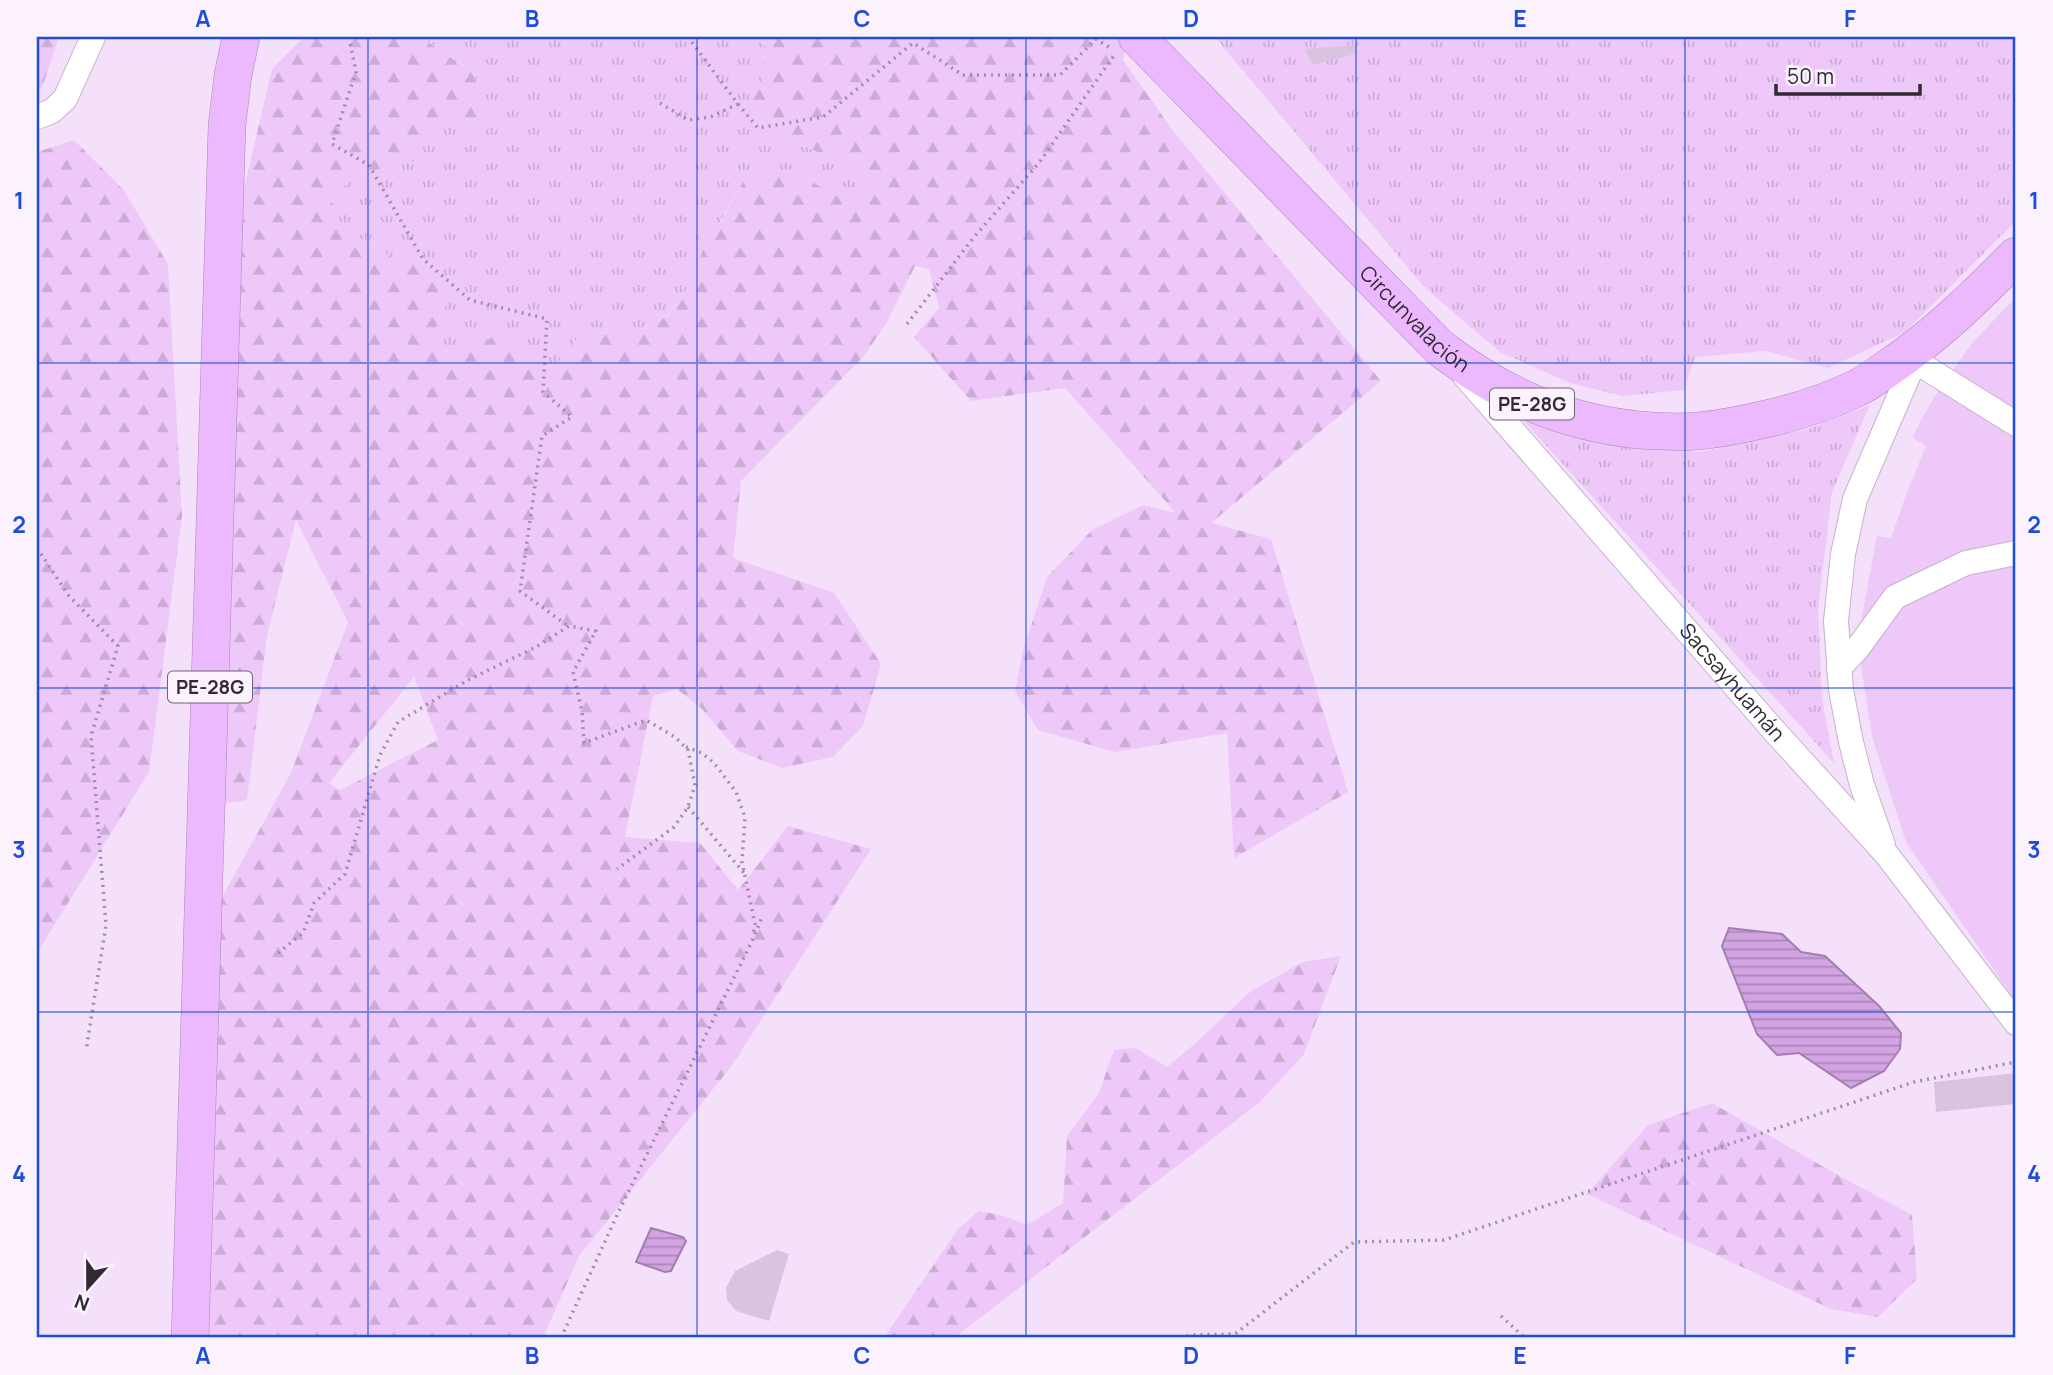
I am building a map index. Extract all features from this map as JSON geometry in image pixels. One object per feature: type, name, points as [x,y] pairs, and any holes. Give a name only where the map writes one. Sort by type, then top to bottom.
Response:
[{"type":"highway","name":"PE-28G","points":[[190,1338],[227,125],[241,37]]},
{"type":"highway","name":"Circunvalación","points":[[1127,44],[1440,348],[1480,376],[1527,402],[1597,424],[1659,432],[1683,432],[1734,426],[1821,404],[1859,388],[1918,353],[2016,256]]},
{"type":"street","points":[[37,117],[52,111],[65,99],[93,37]]},
{"type":"street","name":"Sacsayhuamán","points":[[1440,348],[1777,734],[1887,855],[2016,1023]]},
{"type":"street","points":[[1887,855],[1862,785],[1851,742],[1839,668],[1836,621],[1843,554],[1855,499],[1918,353],[2016,424]]},
{"type":"street","points":[[1839,668],[1857,649],[1895,597],[1966,563],[2016,553]]},
{"type":"path","points":[[349,37],[356,72],[332,144],[369,165],[423,259],[470,300],[547,318],[542,392],[572,417],[542,436],[520,591],[569,626],[596,631],[573,672],[582,711],[584,743],[646,720],[675,737],[688,750],[695,785],[688,807],[674,827],[617,869]]},
{"type":"path","points":[[688,37],[758,128],[823,117],[913,43],[963,75],[1060,75],[1096,39],[1127,44],[1039,163],[974,237],[907,324]]},
{"type":"path","points":[[660,103],[688,120],[710,117],[738,104]]},
{"type":"path","points":[[37,548],[69,596],[118,646],[91,736],[106,925],[86,1051]]},
{"type":"path","points":[[278,953],[303,933],[314,903],[345,874],[380,755],[398,722],[468,680],[536,647],[569,626]]},
{"type":"path","points":[[684,746],[702,753],[714,763],[737,792],[745,817],[742,846],[755,924],[752,941]]},
{"type":"path","points":[[688,807],[745,875]]},
{"type":"path","points":[[561,1338],[617,1215],[763,915]]},
{"type":"path","points":[[1180,1338],[1190,1335],[1234,1334],[1354,1242],[1444,1240],[1914,1082],[2016,1062]]},
{"type":"path","points":[[1501,1316],[1525,1338]]},
{"type":"green space","points":[[37,37],[59,37],[42,88],[37,90]]},
{"type":"green space","points":[[304,37],[421,37],[474,74],[489,129],[458,121],[421,136],[416,161],[355,177],[330,197],[344,230],[377,247],[402,265],[419,264],[454,287],[429,343],[460,359],[507,327],[544,378],[585,329],[622,337],[667,317],[695,273],[703,249],[699,222],[720,224],[749,171],[791,170],[858,208],[876,178],[768,130],[746,103],[762,80],[766,47],[754,37],[1128,37],[1123,60],[1174,132],[1381,381],[1211,523],[1271,539],[1348,792],[1234,858],[1227,733],[1115,752],[1038,730],[1015,691],[1024,647],[1047,577],[1092,530],[1143,505],[1176,513],[1065,388],[971,401],[914,337],[939,308],[929,269],[915,266],[887,322],[864,356],[741,481],[733,558],[834,593],[881,664],[863,726],[833,757],[782,768],[738,751],[702,709],[677,689],[653,696],[625,837],[700,843],[738,890],[788,826],[871,849],[730,1068],[579,1256],[543,1338],[198,1338],[216,908],[291,773],[348,622],[296,520],[267,636],[247,800],[220,804],[243,193],[272,69]],"holes":[[[414,677],[438,740],[340,790],[329,783]]]},
{"type":"green space","points":[[422,37],[754,37],[766,47],[762,80],[746,103],[768,130],[877,178],[858,209],[791,170],[749,171],[719,224],[699,222],[703,249],[695,273],[680,300],[666,317],[622,337],[585,329],[544,379],[460,359],[429,343],[402,265],[377,247],[343,230],[330,197],[355,177],[416,161],[420,136],[458,120],[489,129],[474,74]]},
{"type":"green space","points":[[1215,37],[2016,37],[2016,221],[1905,332],[1828,368],[1766,351],[1695,357],[1684,390],[1623,396],[1570,383],[1500,352],[1425,288]]},
{"type":"green space","points":[[74,140],[123,189],[168,264],[182,516],[149,772],[37,953],[37,152]]},
{"type":"green space","points":[[2016,297],[2016,1002],[1906,842],[1872,737],[1861,666],[1860,626],[1877,536],[1891,538],[1926,446],[1912,437],[1934,397],[1973,342]]},
{"type":"green space","points":[[1870,405],[1832,492],[1818,609],[1822,698],[1834,763],[1521,418],[1620,446],[1700,452],[1808,429]]},
{"type":"green space","points":[[1341,956],[1304,1054],[1260,1102],[954,1338],[884,1338],[958,1229],[979,1211],[1004,1216],[1027,1225],[1063,1203],[1067,1136],[1099,1093],[1114,1050],[1136,1048],[1167,1067],[1251,991],[1303,962]]},
{"type":"green space","points":[[1712,1103],[1912,1215],[1917,1279],[1878,1317],[1831,1309],[1587,1194],[1648,1125]]},
{"type":"shaded area","points":[[1729,928],[1782,934],[1801,952],[1825,956],[1879,1006],[1901,1033],[1900,1049],[1884,1071],[1851,1088],[1799,1053],[1777,1055],[1757,1034],[1722,946]]},
{"type":"shaded area","points":[[651,1228],[683,1237],[686,1241],[671,1271],[665,1272],[636,1262]]},
{"type":"building","points":[[1356,45],[1358,53],[1313,65],[1305,49]]},
{"type":"building","points":[[2016,1073],[2016,1104],[1936,1112],[1934,1082]]},
{"type":"building","points":[[777,1250],[789,1254],[769,1321],[736,1311],[727,1300],[726,1288],[735,1271]]}]
